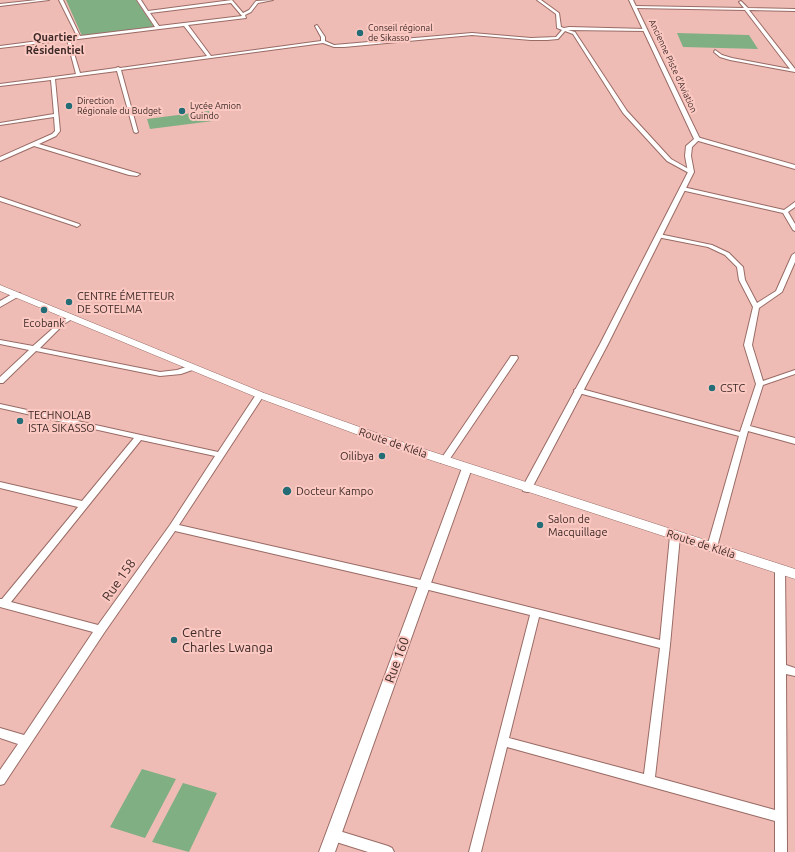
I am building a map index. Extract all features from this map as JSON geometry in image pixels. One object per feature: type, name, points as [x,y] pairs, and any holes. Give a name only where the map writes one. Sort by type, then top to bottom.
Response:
[{"type":"main road","name":"Route de Kléla","points":[[6,292],[260,395],[444,461],[795,574]]},
{"type":"street","points":[[0,5],[47,0]]},
{"type":"street","points":[[61,0],[79,37]]},
{"type":"street","points":[[138,0],[158,28]]},
{"type":"street","points":[[243,14],[250,11],[255,4],[261,1],[271,0]]},
{"type":"street","points":[[539,0],[558,14],[559,28],[574,33],[625,112],[669,160],[691,172]]},
{"type":"street","name":"Ancienne Piste d'Aviation","points":[[631,0],[698,139]]},
{"type":"street","points":[[147,12],[231,1],[243,14]]},
{"type":"street","points":[[741,2],[794,71]]},
{"type":"street","points":[[635,7],[795,10]]},
{"type":"street","points":[[0,46],[242,18],[245,16],[243,14]]},
{"type":"street","points":[[185,24],[209,56]]},
{"type":"street","points":[[317,26],[323,37],[323,42]]},
{"type":"street","points":[[0,85],[78,73],[323,42],[334,46],[344,46],[472,34],[547,39],[557,38],[564,30],[568,28],[646,30]]},
{"type":"street","points":[[68,38],[78,73]]},
{"type":"street","points":[[715,51],[721,56],[731,60],[794,71]]},
{"type":"street","points":[[118,68],[136,132]]},
{"type":"street","points":[[0,159],[57,133],[53,77]]},
{"type":"street","points":[[0,124],[56,115]]},
{"type":"street","points":[[527,488],[578,390],[604,344],[683,189],[691,172],[688,156],[689,146],[698,139],[795,167]]},
{"type":"street","points":[[34,144],[131,174],[137,174]]},
{"type":"street","points":[[683,189],[785,212],[795,229]]},
{"type":"street","points":[[0,199],[77,225]]},
{"type":"street","points":[[785,212],[795,204]]},
{"type":"street","points":[[659,236],[710,246],[727,254],[740,266],[742,280],[756,307],[748,345],[760,384],[744,431],[712,548]]},
{"type":"street","points":[[756,307],[779,292],[795,255]]},
{"type":"street","points":[[0,304],[6,292]]},
{"type":"street","points":[[0,381],[70,318]]},
{"type":"street","points":[[0,342],[160,374],[192,368]]},
{"type":"street","points":[[444,461],[514,358]]},
{"type":"street","points":[[760,384],[795,372]]},
{"type":"street","points":[[578,390],[744,431],[795,441]]},
{"type":"street","name":"Rue 158","points":[[0,780],[100,630],[173,527],[260,395]]},
{"type":"street","points":[[0,406],[221,455]]},
{"type":"street","points":[[100,630],[2,603],[139,437]]},
{"type":"street","name":"Rue 160","points":[[327,852],[467,468]]},
{"type":"street","points":[[0,484],[84,505]]},
{"type":"street","points":[[173,527],[425,585],[665,645]]},
{"type":"street","points":[[649,780],[665,645],[675,536]]},
{"type":"street","points":[[780,569],[782,669],[781,852]]},
{"type":"street","points":[[475,852],[535,613]]},
{"type":"street","points":[[782,669],[795,672]]},
{"type":"street","points":[[0,733],[26,741]]},
{"type":"street","points":[[502,741],[781,817]]},
{"type":"street","points":[[334,835],[388,852]]},
{"type":"green space","points":[[66,0],[136,0],[154,27],[82,36]]},
{"type":"green space","points":[[677,33],[749,35],[758,49],[683,47]]},
{"type":"green space","points":[[209,111],[213,121],[150,129],[147,119]]},
{"type":"green space","points":[[142,769],[176,779],[145,838],[110,827]]},
{"type":"green space","points":[[183,783],[217,793],[189,852],[152,842]]},
{"type":"place","name":"Conseil régional de Sikasso","points":[[360,33]]},
{"type":"place","name":"Direction Régionale du Budget","points":[[69,106]]},
{"type":"place","name":"Lycée Amion Guindo","points":[[182,111]]},
{"type":"place","name":"CENTRE ÉMETTEUR DE SOTELMA","points":[[69,302]]},
{"type":"place","name":"Ecobank","points":[[44,310]]},
{"type":"place","name":"CSTC","points":[[712,388]]},
{"type":"place","name":"TECHNOLAB ISTA SIKASSO","points":[[20,421]]},
{"type":"place","name":"Oilibya","points":[[382,456]]},
{"type":"place","name":"Docteur Kampo","points":[[287,491]]},
{"type":"place","name":"Salon de Macquillage","points":[[540,525]]},
{"type":"place","name":"Centre Charles Lwanga","points":[[174,640]]},
{"type":"district","name":"Quartier Résidentiel","points":[[55,43]]}]
